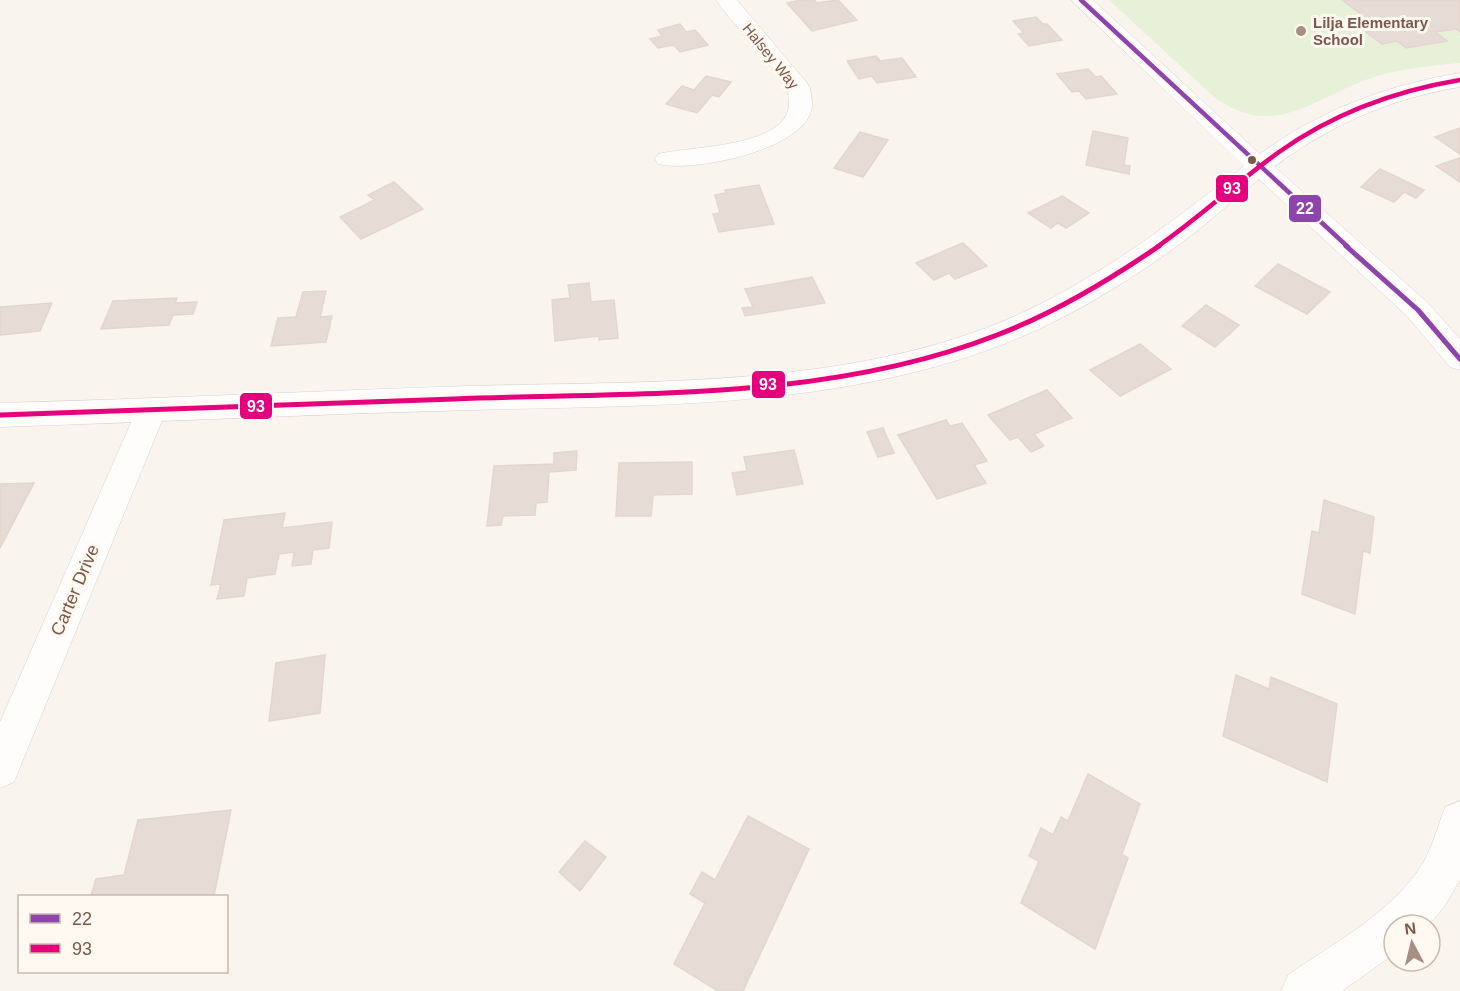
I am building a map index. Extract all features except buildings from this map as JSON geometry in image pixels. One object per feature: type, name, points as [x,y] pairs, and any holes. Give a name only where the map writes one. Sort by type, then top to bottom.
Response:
[{"type":"street","name":"Halsey Way","points":[[667,159],[764,143],[781,136],[794,125],[801,114],[804,102],[799,88],[726,0]]},
{"type":"street","points":[[1082,0],[1259,166],[1418,310],[1460,358]]},
{"type":"street","points":[[0,415],[695,389],[818,378],[923,358],[971,344],[1057,309],[1176,234],[1259,166],[1322,124],[1375,99],[1425,85],[1460,80]]},
{"type":"street","name":"Carter Drive","points":[[0,768],[151,411]]},
{"type":"street","points":[[1408,913],[1433,887],[1455,845],[1460,822]]},
{"type":"street","points":[[1304,991],[1382,935]]},
{"type":"green space","name":"Lilja Elementary School","points":[[1109,0],[1460,0],[1460,63],[1385,74],[1352,85],[1294,111],[1275,115],[1255,115],[1235,109],[1213,96]]},
{"type":"transit line","name":"22","points":[[1081,0],[1314,217],[1418,310],[1460,359]]},
{"type":"transit line","name":"93","points":[[0,415],[723,389],[786,383],[909,362],[970,345],[1024,324],[1100,284],[1173,236],[1280,151],[1328,122],[1405,91],[1460,80]]},
{"type":"place","name":"Lilja Elementary School","points":[[1301,31]]}]
